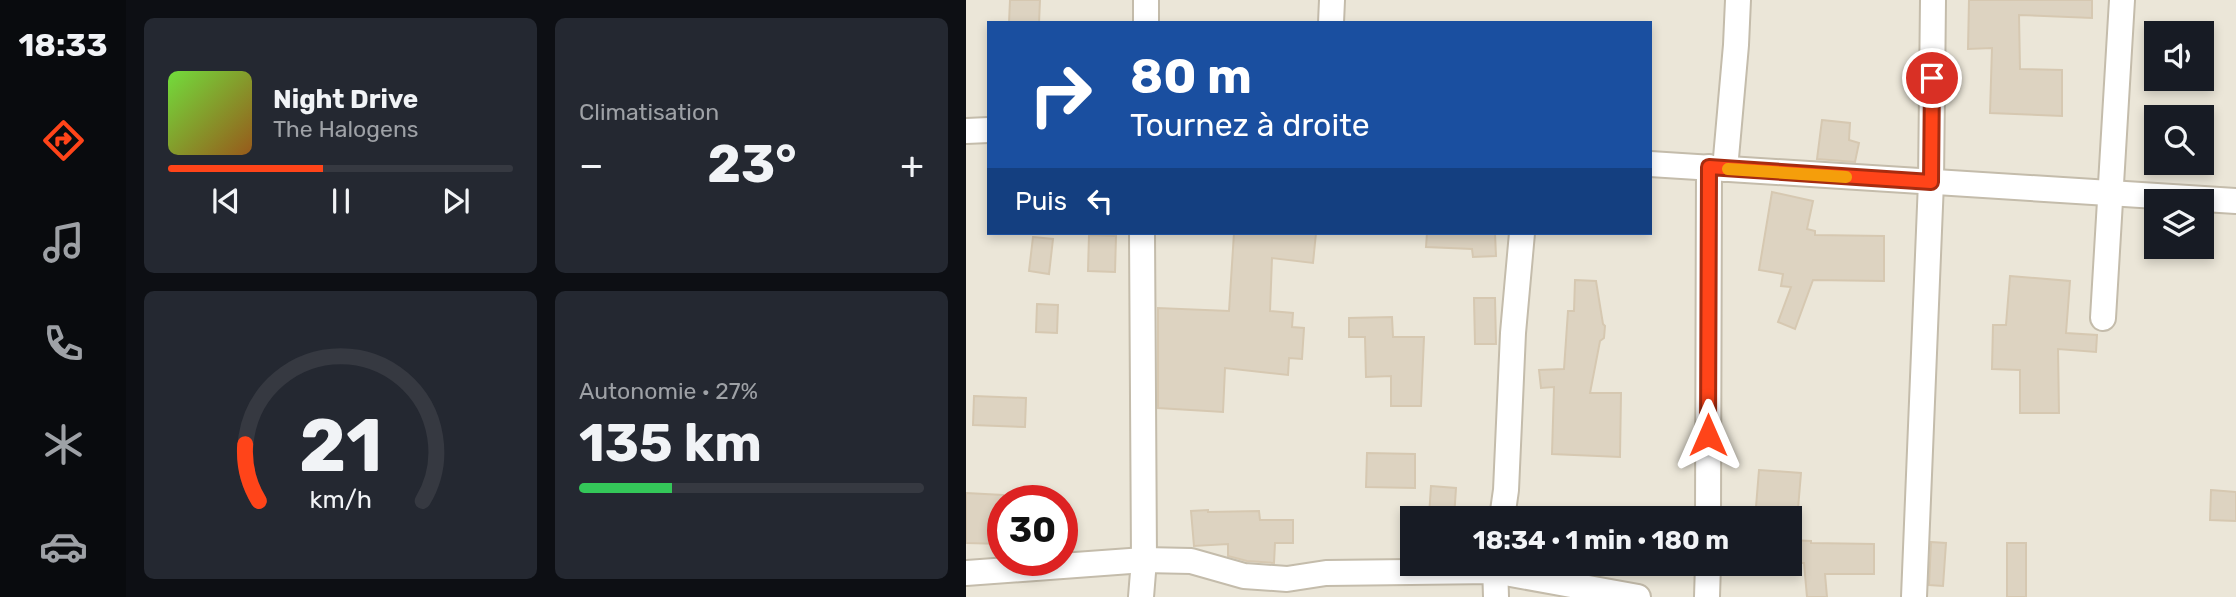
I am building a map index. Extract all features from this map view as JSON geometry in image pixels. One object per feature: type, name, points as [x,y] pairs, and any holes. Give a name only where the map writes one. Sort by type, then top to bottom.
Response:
[{"type":"street","points":[[1146,0],[1146,21]]},
{"type":"street","points":[[1331,21],[1332,0]]},
{"type":"street","points":[[1708,506],[1717,168],[1736,44],[1738,0]]},
{"type":"street","points":[[1914,597],[1931,182],[1933,0]]},
{"type":"street","points":[[2103,318],[2122,0]]},
{"type":"street","points":[[966,131],[987,130]]},
{"type":"street","points":[[1652,164],[2236,201]]},
{"type":"street","points":[[1141,597],[1144,560],[1142,235]]},
{"type":"street","points":[[1504,506],[1521,235]]},
{"type":"street","points":[[966,573],[1144,560],[1191,561],[1244,576],[1287,579],[1326,573],[1400,570]]},
{"type":"street","points":[[1495,576],[1496,597]]},
{"type":"street","points":[[1538,576],[1638,597]]},
{"type":"street","points":[[1707,597],[1708,576]]},
{"type":"shaded area","points":[[966,0],[2236,0],[2236,597],[966,597]]},
{"type":"building","points":[[1010,0],[1040,0],[1039,21],[1009,21]]},
{"type":"building","points":[[1969,0],[2092,0],[2092,18],[2019,15],[2020,69],[2062,70],[2062,116],[1990,113],[1992,48],[1968,49]]},
{"type":"building","points":[[1822,120],[1850,123],[1849,140],[1859,143],[1855,162],[1817,159]]},
{"type":"building","points":[[1772,192],[1813,201],[1807,229],[1815,231],[1815,235],[1884,236],[1884,281],[1813,280],[1795,329],[1778,322],[1791,287],[1781,286],[1783,274],[1759,270]]},
{"type":"building","points":[[1089,235],[1116,236],[1115,272],[1088,271]]},
{"type":"building","points":[[1234,235],[1316,235],[1313,263],[1272,258],[1270,311],[1293,313],[1292,327],[1304,328],[1302,359],[1289,358],[1288,375],[1225,368],[1223,412],[1158,408],[1158,308],[1229,311]]},
{"type":"building","points":[[1427,235],[1495,235],[1496,256],[1473,257],[1472,249],[1426,247]]},
{"type":"building","points":[[1033,237],[1053,239],[1049,274],[1029,271]]},
{"type":"building","points":[[2010,276],[2070,281],[2066,333],[2097,335],[2096,352],[2058,349],[2059,413],[2020,413],[2020,370],[1992,369],[1993,325],[2006,325]]},
{"type":"building","points":[[1575,280],[1596,281],[1605,326],[1590,393],[1621,393],[1620,457],[1552,454],[1554,387],[1541,388],[1539,370],[1564,369],[1568,311],[1574,311]]},
{"type":"building","points":[[1474,298],[1495,298],[1496,344],[1475,344]]},
{"type":"building","points":[[1037,304],[1058,305],[1057,333],[1036,332]]},
{"type":"building","points":[[1392,317],[1393,337],[1424,337],[1421,406],[1391,406],[1391,376],[1366,377],[1365,337],[1349,337],[1349,318]]},
{"type":"building","points":[[974,396],[1026,398],[1025,427],[973,425]]},
{"type":"building","points":[[1367,453],[1415,454],[1415,488],[1366,487]]},
{"type":"building","points":[[1759,470],[1801,473],[1798,506],[1756,506]]},
{"type":"building","points":[[1431,486],[1456,488],[1455,506],[1430,506]]},
{"type":"building","points":[[2211,490],[2236,492],[2236,521],[2210,520]]},
{"type":"building","points":[[966,493],[987,494],[987,544],[966,543]]},
{"type":"building","points":[[1191,511],[1259,511],[1260,520],[1293,520],[1293,543],[1275,543],[1274,563],[1228,556],[1228,544],[1194,546]]},
{"type":"building","points":[[1802,541],[1874,544],[1874,574],[1825,574],[1827,597],[1807,597]]},
{"type":"building","points":[[1931,542],[1946,543],[1943,586],[1929,585]]},
{"type":"building","points":[[2007,543],[2026,543],[2026,597],[2007,597]]},
{"type":"slow traffic","points":[[1728,169],[1846,177]]},
{"type":"route","points":[[1708,435],[1709,167],[1931,182],[1932,78]]}]
